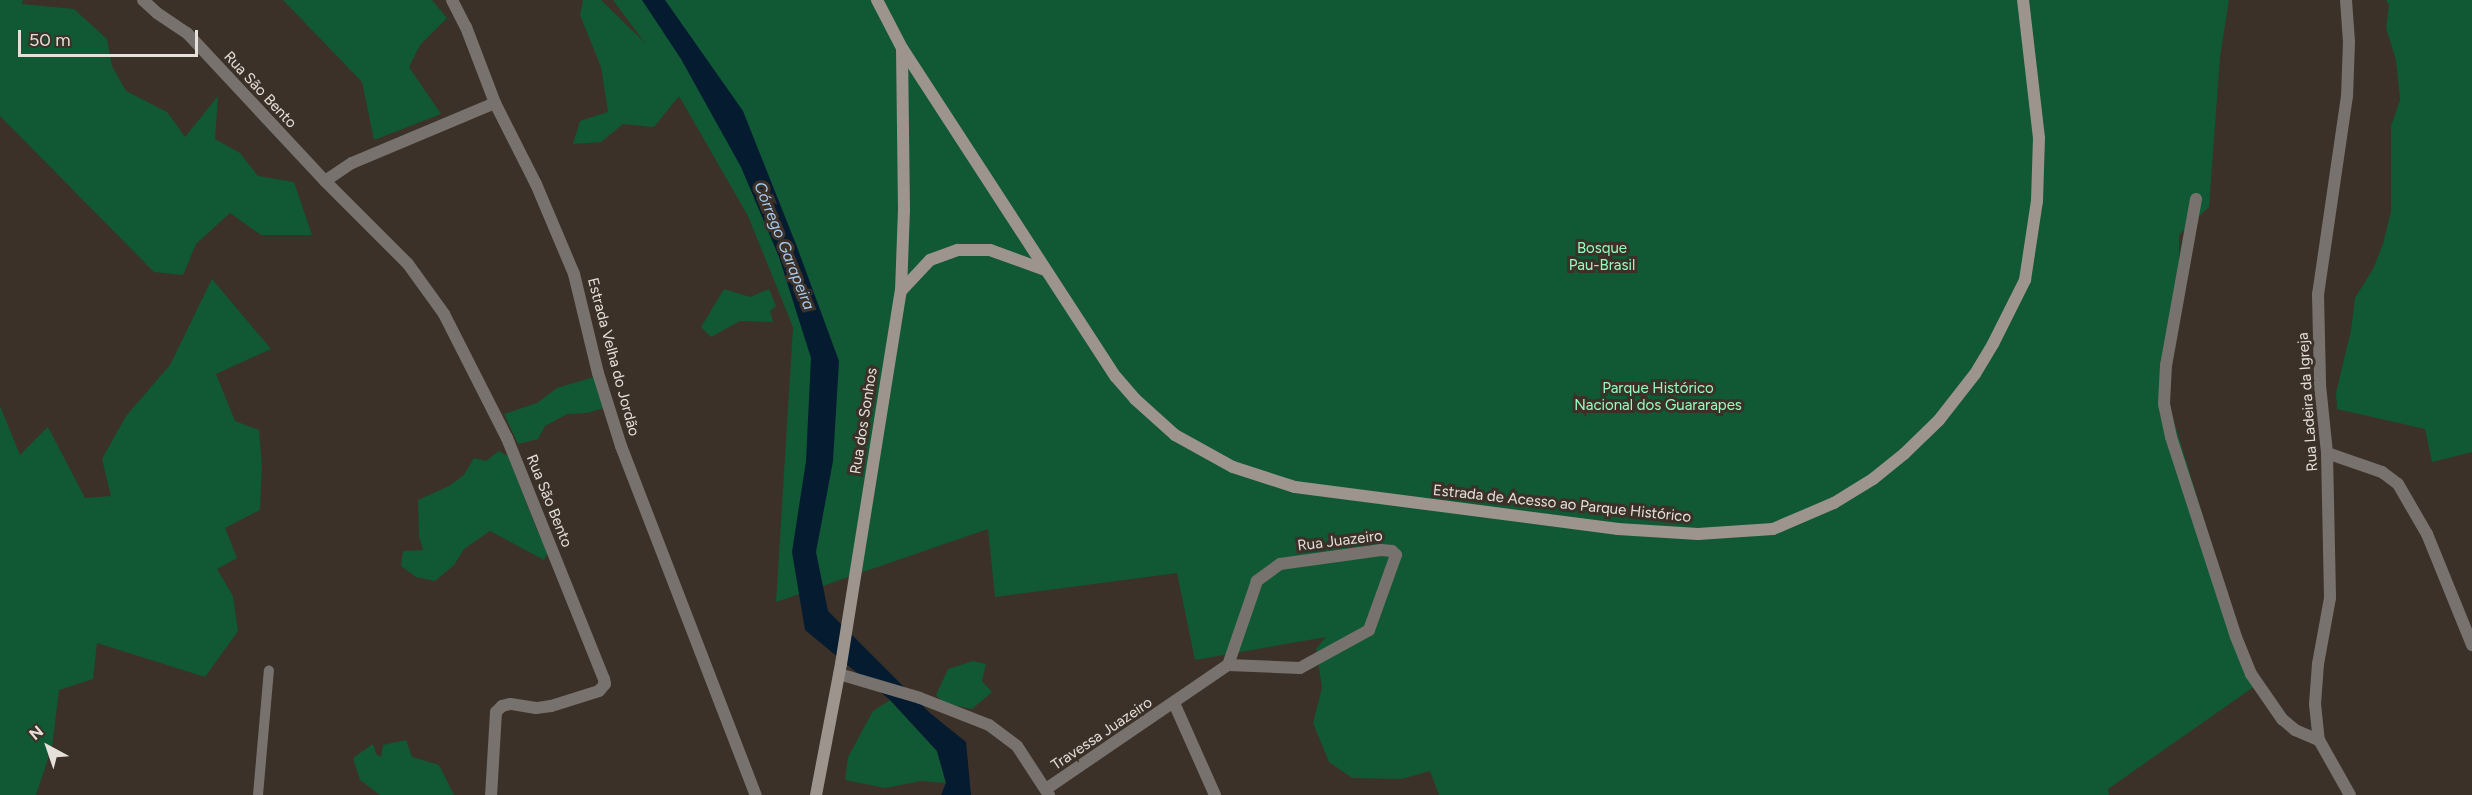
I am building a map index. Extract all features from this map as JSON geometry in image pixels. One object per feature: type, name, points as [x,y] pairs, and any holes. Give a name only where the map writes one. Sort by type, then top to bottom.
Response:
[{"type":"main road","name":"Estrada de Acesso ao Parque Histórico","points":[[877,0],[902,48],[1116,377],[1175,435],[1233,467],[1295,487],[1618,529],[1698,534],[1773,529],[1834,503],[1873,479],[1904,454],[1939,420],[1975,374],[2014,306],[2025,280],[2037,201],[2039,138],[2023,0]]},
{"type":"main road","name":"Rua dos Sonhos","points":[[816,795],[840,669],[901,291],[904,211],[902,48]]},
{"type":"main road","points":[[901,291],[930,260],[958,250],[990,250],[1045,270]]},
{"type":"street","name":"Rua São Bento","points":[[143,0],[157,13],[187,33],[325,181],[408,264],[444,314],[507,438],[605,684],[599,691],[551,706],[536,708],[510,704],[502,706],[496,712],[491,795]]},
{"type":"street","name":"Estrada Velha do Jordão","points":[[452,0],[466,27],[495,103],[536,184],[574,274],[598,373],[621,446],[756,795]]},
{"type":"street","name":"Rua Ladeira da Igreja","points":[[2346,0],[2349,42],[2347,96],[2318,294],[2320,385],[2327,453],[2330,598],[2317,674],[2315,704],[2319,740],[2350,795]]},
{"type":"street","points":[[325,181],[352,163],[495,103]]},
{"type":"street","points":[[2196,199],[2166,365],[2164,404],[2171,437],[2236,637],[2251,674],[2282,719],[2295,730],[2319,740]]},
{"type":"street","points":[[2327,453],[2382,472],[2398,484],[2427,534],[2472,645]]},
{"type":"street","name":"Rua Juazeiro","points":[[1381,550],[1392,551],[1396,555],[1369,630],[1300,668],[1228,665],[1257,581],[1280,564],[1381,550]]},
{"type":"street","points":[[1215,795],[1174,703],[1228,665]]},
{"type":"street","points":[[840,669],[858,679],[920,698],[989,725],[1017,746],[1048,792]]},
{"type":"street","name":"Travessa Juazeiro","points":[[1048,792],[1174,703]]},
{"type":"lane","points":[[258,795],[269,670]]},
{"type":"green space","points":[[0,0],[23,0],[22,4],[74,9],[107,39],[112,66],[126,91],[167,112],[185,137],[218,96],[215,139],[240,153],[258,176],[294,182],[312,235],[261,235],[230,213],[196,244],[183,275],[154,272],[0,116]]},
{"type":"green space","points":[[283,0],[432,0],[447,18],[420,45],[409,67],[441,114],[374,140],[362,82]]},
{"type":"green space","name":"Parque Histórico Nacional dos Guararapes","points":[[583,0],[601,0],[645,43],[613,0],[2229,0],[2220,57],[2209,207],[2179,235],[2179,269],[2165,392],[2255,686],[2108,789],[2109,795],[1439,795],[1430,771],[1401,779],[1352,778],[1329,762],[1313,723],[1322,688],[1316,649],[1326,637],[1195,660],[1177,573],[995,597],[988,529],[776,602],[793,327],[748,216],[679,96],[654,127],[623,124],[601,142],[573,144],[580,121],[608,112],[601,67],[580,15]]},
{"type":"green space","points":[[2386,0],[2472,0],[2472,452],[2432,462],[2425,429],[2337,409],[2336,393],[2351,330],[2355,298],[2373,269],[2383,244],[2391,211],[2391,126],[2400,100],[2396,60],[2386,28],[2389,5]]},
{"type":"green space","points":[[212,279],[271,349],[216,374],[235,421],[259,430],[262,466],[260,510],[225,528],[237,558],[217,569],[233,596],[238,631],[205,677],[97,643],[93,679],[59,690],[52,747],[36,795],[0,795],[0,406],[20,455],[48,427],[85,498],[111,496],[102,459],[126,416],[170,365]]},
{"type":"green space","points":[[724,289],[750,297],[769,289],[776,306],[770,311],[773,322],[740,321],[711,337],[701,327]]},
{"type":"green space","points":[[594,377],[604,408],[587,413],[567,414],[545,426],[538,439],[518,444],[504,414],[537,403],[557,388]]},
{"type":"green space","points":[[499,451],[508,456],[548,552],[544,560],[490,531],[464,549],[454,565],[435,581],[416,577],[401,566],[403,551],[423,550],[419,536],[418,500],[449,486],[464,475],[474,458],[486,461]]},
{"type":"green space","points":[[973,661],[986,664],[982,681],[992,692],[972,709],[944,703],[936,695],[948,669]]},
{"type":"green space","points":[[890,700],[937,751],[946,783],[921,781],[885,788],[845,780],[848,757],[873,711]]},
{"type":"green space","points":[[406,740],[412,757],[439,765],[454,795],[380,795],[360,780],[353,758],[373,744],[376,754],[381,757],[383,745]]},
{"type":"water","name":"Córrego Garapeira","points":[[642,0],[665,0],[743,111],[839,361],[833,461],[816,552],[828,611],[930,713],[966,742],[971,795],[941,795],[946,783],[937,751],[890,700],[805,630],[792,552],[806,461],[811,358],[779,257],[741,167],[681,59]]},
{"type":"park label","name":"Bosque Pau-Brasil","points":[[1602,256]]}]
